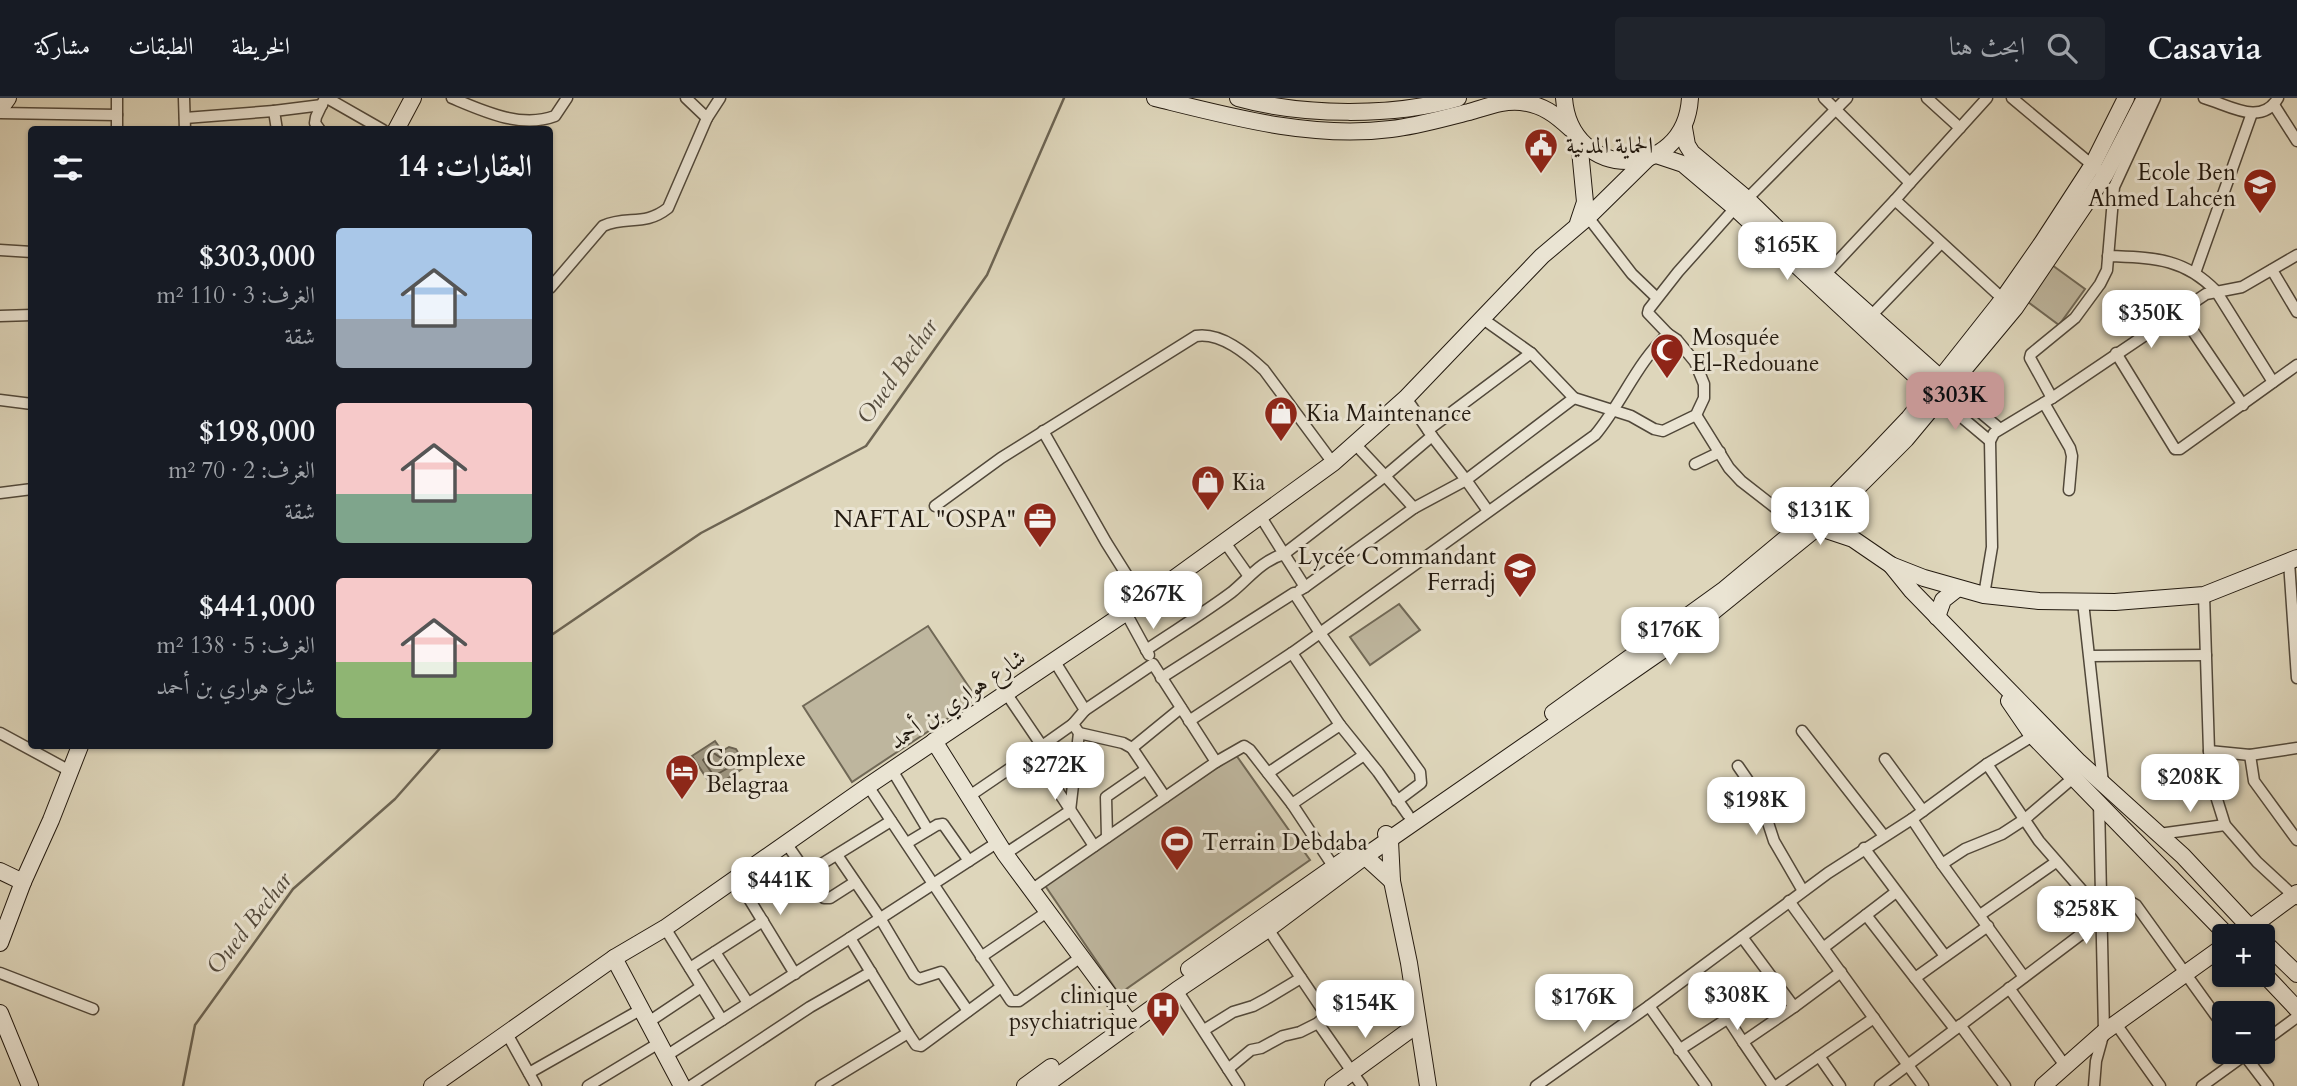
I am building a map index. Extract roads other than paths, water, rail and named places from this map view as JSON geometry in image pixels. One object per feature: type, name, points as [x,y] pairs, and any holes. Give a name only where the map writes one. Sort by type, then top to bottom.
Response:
[{"type":"main road","points":[[0,111],[9,98]]},
{"type":"main road","points":[[398,126],[413,98]]},
{"type":"main road","points":[[1155,98],[1235,118],[1295,128],[1355,131],[1391,129],[1473,111],[1492,104],[1518,102],[1549,109],[1593,152],[1610,160],[1629,162],[1651,157],[1683,164],[1741,204]]},
{"type":"main road","points":[[1238,98],[1295,110],[1327,104],[1391,104],[1458,98]]},
{"type":"main road","points":[[1564,98],[1565,111],[1575,134],[1585,191],[1582,219]]},
{"type":"main road","points":[[1690,98],[1686,123],[1687,145],[1692,153],[1821,280],[1940,388]]},
{"type":"main road","points":[[1582,219],[1651,157],[1667,148],[1701,98]]},
{"type":"main road","points":[[1940,388],[2042,243],[2098,170],[2126,98]]},
{"type":"main road","points":[[1044,1086],[1127,1019],[1333,866],[1387,837],[1666,639],[1725,589],[1833,506],[1909,418],[2015,308],[2145,98]]},
{"type":"main road","name":"شارع هواري بن أحمد","points":[[432,1086],[614,958],[665,928],[868,786],[1126,613],[1333,463],[1406,398],[1542,256],[1582,219]]},
{"type":"main road","points":[[1821,280],[1870,317],[1940,388]]},
{"type":"main road","points":[[1833,506],[1853,539]]},
{"type":"main road","points":[[1810,524],[1853,539],[1891,565],[1989,670],[2073,778],[2216,924]]},
{"type":"main road","points":[[1891,565],[1957,589],[1984,595],[2115,602],[2204,595],[2293,560]]},
{"type":"main road","points":[[1937,617],[1943,600],[1957,589]]},
{"type":"main road","points":[[1387,837],[1408,815],[1614,677]]},
{"type":"main road","points":[[2039,731],[2103,783],[2183,856],[2240,924]]},
{"type":"main road","points":[[934,741],[1001,848],[1127,1019]]},
{"type":"main road","points":[[0,943],[79,749]]},
{"type":"main road","points":[[2104,808],[2120,799]]},
{"type":"main road","points":[[1387,837],[1392,881],[1409,962],[1428,1086]]},
{"type":"main road","points":[[1361,853],[1392,881]]},
{"type":"main road","points":[[1025,1086],[1268,929],[1361,853]]},
{"type":"main road","points":[[0,871],[23,882]]},
{"type":"main road","points":[[2260,924],[2296,896]]},
{"type":"main road","points":[[2275,953],[2297,974]]},
{"type":"main road","points":[[2052,1084],[2066,1067],[2110,1028],[2212,955]]},
{"type":"main road","points":[[614,958],[682,1086]]},
{"type":"main road","points":[[2275,986],[2297,1009]]},
{"type":"main road","points":[[0,1013],[3,1031],[30,1086]]},
{"type":"main road","points":[[1333,1086],[1357,1079],[1418,1024]]},
{"type":"street","points":[[117,98],[117,126]]},
{"type":"street","points":[[184,98],[185,124],[274,111],[325,100],[375,126]]},
{"type":"street","points":[[452,98],[511,118],[533,121],[555,116],[568,98]]},
{"type":"street","points":[[686,98],[707,118]]},
{"type":"street","points":[[553,284],[603,226],[614,222],[642,221],[657,217],[668,208],[707,118],[720,98]]},
{"type":"street","points":[[1824,98],[1910,183]]},
{"type":"street","points":[[1483,319],[1531,353],[1574,398],[1631,416],[1663,431],[1696,415],[1704,398],[1702,376],[1688,353],[1648,313],[1649,309],[1741,204],[1847,98]]},
{"type":"street","points":[[1927,98],[1960,128]]},
{"type":"street","points":[[1821,280],[1987,98]]},
{"type":"street","points":[[2012,98],[2098,170]]},
{"type":"street","points":[[2069,489],[2072,456],[2070,448],[2031,363],[2031,354],[2075,318],[2107,270],[2114,187],[2155,98]]},
{"type":"street","points":[[2204,98],[2252,113],[2263,113],[2276,101],[2297,141]]},
{"type":"street","points":[[317,126],[315,123],[325,100]]},
{"type":"street","points":[[0,111],[117,115]]},
{"type":"street","points":[[274,111],[276,126]]},
{"type":"street","points":[[2195,273],[2252,113]]},
{"type":"street","points":[[506,126],[511,118]]},
{"type":"street","points":[[1895,200],[2003,299]]},
{"type":"street","points":[[1582,219],[1657,298]]},
{"type":"street","points":[[1870,317],[1941,243]]},
{"type":"street","points":[[0,250],[28,252]]},
{"type":"street","points":[[1984,595],[1992,547],[1990,441],[1994,433],[2048,401],[2206,293],[2242,287],[2297,255]]},
{"type":"street","points":[[2108,256],[2161,259],[2195,273],[2216,291],[2273,382]]},
{"type":"street","points":[[2272,270],[2297,312]]},
{"type":"street","points":[[2180,312],[2243,405]]},
{"type":"street","points":[[0,316],[28,315]]},
{"type":"street","points":[[1189,722],[1293,653],[1582,446],[1595,435],[1614,411],[1646,358],[1668,334]]},
{"type":"street","points":[[935,506],[1001,458],[1196,336],[1205,335],[1220,339],[1264,370],[1333,463]]},
{"type":"street","points":[[1146,650],[1230,593],[1248,575],[1274,557],[1284,554],[1385,476],[1430,433],[1531,353]]},
{"type":"street","points":[[2116,353],[2175,449],[2180,449],[2297,365]]},
{"type":"street","points":[[1940,388],[1999,428]]},
{"type":"street","points":[[1940,388],[1990,441]]},
{"type":"street","points":[[1406,398],[1488,511]]},
{"type":"street","points":[[1161,678],[1305,587],[1414,508],[1466,480],[1574,398]]},
{"type":"street","points":[[0,400],[28,404]]},
{"type":"street","points":[[1696,415],[1728,468],[1741,481],[1810,524]]},
{"type":"street","points":[[1043,432],[1143,601]]},
{"type":"street","points":[[1356,445],[1414,508]]},
{"type":"street","points":[[1695,464],[1720,452]]},
{"type":"street","points":[[0,493],[28,490]]},
{"type":"street","points":[[1261,517],[1305,587]]},
{"type":"street","points":[[1224,541],[1248,575]]},
{"type":"street","points":[[2293,560],[2297,678]]},
{"type":"street","points":[[1294,593],[1420,772],[1420,783],[1397,800]]},
{"type":"street","points":[[2204,595],[2209,751],[2215,793],[2225,825],[2257,862],[2296,896]]},
{"type":"street","points":[[2083,602],[2103,783]]},
{"type":"street","points":[[1126,613],[1161,678],[1216,761]]},
{"type":"street","points":[[1293,653],[1340,725],[1408,815]]},
{"type":"street","points":[[2090,656],[2206,655]]},
{"type":"street","points":[[1055,662],[1085,710]]},
{"type":"street","points":[[1070,811],[1076,729],[1085,710],[1153,664]]},
{"type":"street","points":[[1006,693],[1070,811],[1094,846]]},
{"type":"street","points":[[1132,748],[1181,708]]},
{"type":"street","points":[[1268,773],[1340,725]]},
{"type":"street","points":[[968,797],[1037,749],[1076,729],[1132,748],[1165,797]]},
{"type":"street","points":[[1802,731],[1884,836]]},
{"type":"street","points":[[1536,1086],[1650,1006],[1803,891],[1864,848],[1913,819],[1987,764],[2039,731]]},
{"type":"street","points":[[0,733],[28,748]]},
{"type":"street","points":[[1031,890],[1216,761],[1244,746],[1292,804],[1333,866]]},
{"type":"street","points":[[2209,751],[2250,754],[2297,748]]},
{"type":"street","points":[[29,749],[70,771]]},
{"type":"street","points":[[2250,754],[2254,780],[2297,840]]},
{"type":"street","points":[[1292,804],[1364,755]]},
{"type":"street","points":[[1885,759],[1923,811]]},
{"type":"street","points":[[1987,764],[2056,862],[2101,916]]},
{"type":"street","points":[[1738,766],[1760,798],[1774,841],[1803,891]]},
{"type":"street","points":[[1107,837],[1106,797],[1145,770]]},
{"type":"street","points":[[892,771],[928,830]]},
{"type":"street","points":[[1942,864],[1965,849],[2001,834],[2025,819],[2073,778]]},
{"type":"street","points":[[868,786],[1011,1001],[1019,1001],[1081,957]]},
{"type":"street","points":[[2094,1086],[2096,1061],[2110,1028],[2100,899],[2104,808]]},
{"type":"street","points":[[588,1086],[722,1020],[969,861],[1001,848],[1070,811]]},
{"type":"street","points":[[1913,819],[1942,864],[2024,977]]},
{"type":"street","points":[[807,873],[891,821]]},
{"type":"street","points":[[907,843],[943,824],[969,861]]},
{"type":"street","points":[[2159,834],[2225,825]]},
{"type":"street","points":[[786,843],[825,899],[855,882]]},
{"type":"street","points":[[1864,848],[1945,956]]},
{"type":"street","points":[[836,855],[880,918],[916,978],[922,979],[941,972],[968,1011]]},
{"type":"street","points":[[1980,915],[2056,862]]},
{"type":"street","points":[[737,879],[795,974]]},
{"type":"street","points":[[1824,948],[1896,892]]},
{"type":"street","points":[[2100,899],[2126,899],[2136,905],[2212,1011]]},
{"type":"street","points":[[1789,901],[1923,1086]]},
{"type":"street","points":[[981,957],[1047,912]]},
{"type":"street","points":[[1866,915],[2005,1086]]},
{"type":"street","points":[[1880,1086],[2101,916]]},
{"type":"street","points":[[690,968],[763,920]]},
{"type":"street","points":[[1915,978],[1988,926]]},
{"type":"street","points":[[665,928],[722,1020]]},
{"type":"street","points":[[1228,1069],[1251,1050],[1294,1034],[1326,1017],[1326,1012],[1268,929]]},
{"type":"street","points":[[1742,937],[1794,1007]]},
{"type":"street","points":[[850,938],[916,1045],[922,1046],[1001,987]]},
{"type":"street","points":[[715,952],[748,1003]]},
{"type":"street","points":[[691,1086],[810,1007],[871,972]]},
{"type":"street","points":[[1743,1042],[1841,972]]},
{"type":"street","points":[[0,973],[93,1009]]},
{"type":"street","points":[[1204,1030],[1233,1012],[1253,1006],[1301,978]]},
{"type":"street","points":[[1679,1050],[1778,986]]},
{"type":"street","points":[[529,1073],[701,987]]},
{"type":"street","points":[[2008,988],[2066,1067]]},
{"type":"street","points":[[1177,990],[1239,1086]]},
{"type":"street","points":[[1650,1006],[1706,1086]]},
{"type":"street","points":[[2275,1033],[2297,1017]]},
{"type":"street","points":[[1728,1019],[1774,1086],[1874,1018]]},
{"type":"street","points":[[1318,1023],[1357,1079]]},
{"type":"street","points":[[2110,1028],[2160,1086]]},
{"type":"street","points":[[506,1032],[536,1086]]},
{"type":"street","points":[[821,1086],[908,1033]]},
{"type":"street","points":[[1819,1056],[1840,1086]]},
{"type":"street","points":[[2202,1086],[2231,1064]]},
{"type":"street","points":[[2253,1064],[2268,1086]]},
{"type":"water","points":[[715,741],[722,751],[729,747],[736,749],[742,759],[742,769],[713,788],[692,756]]},
{"type":"waterway","name":"Oued Bechar","points":[[553,634],[701,533],[866,446],[987,275],[1064,98]]},
{"type":"waterway","name":"Oued Bechar","points":[[183,1086],[195,1025],[293,889],[395,799],[439,749]]},
{"type":"place","name":"الحماية المدنية","points":[[1541,175]]},
{"type":"place","name":"Ecole Ben Ahmed Lahcen","points":[[2260,215]]},
{"type":"place","name":"Mosquée El-Redouane","points":[[1667,380]]},
{"type":"place","name":"Kia Maintenance","points":[[1281,443]]},
{"type":"place","name":"Kia","points":[[1208,512]]},
{"type":"place","name":"NAFTAL \"OSPA\"","points":[[1040,549]]},
{"type":"place","name":"Lycée Commandant Ferradj","points":[[1520,599]]},
{"type":"place","name":"Complexe Belagraa","points":[[682,801]]},
{"type":"place","name":"Terrain Debdaba","points":[[1177,872]]},
{"type":"place","name":"clinique psychiatrique","points":[[1163,1038]]}]
